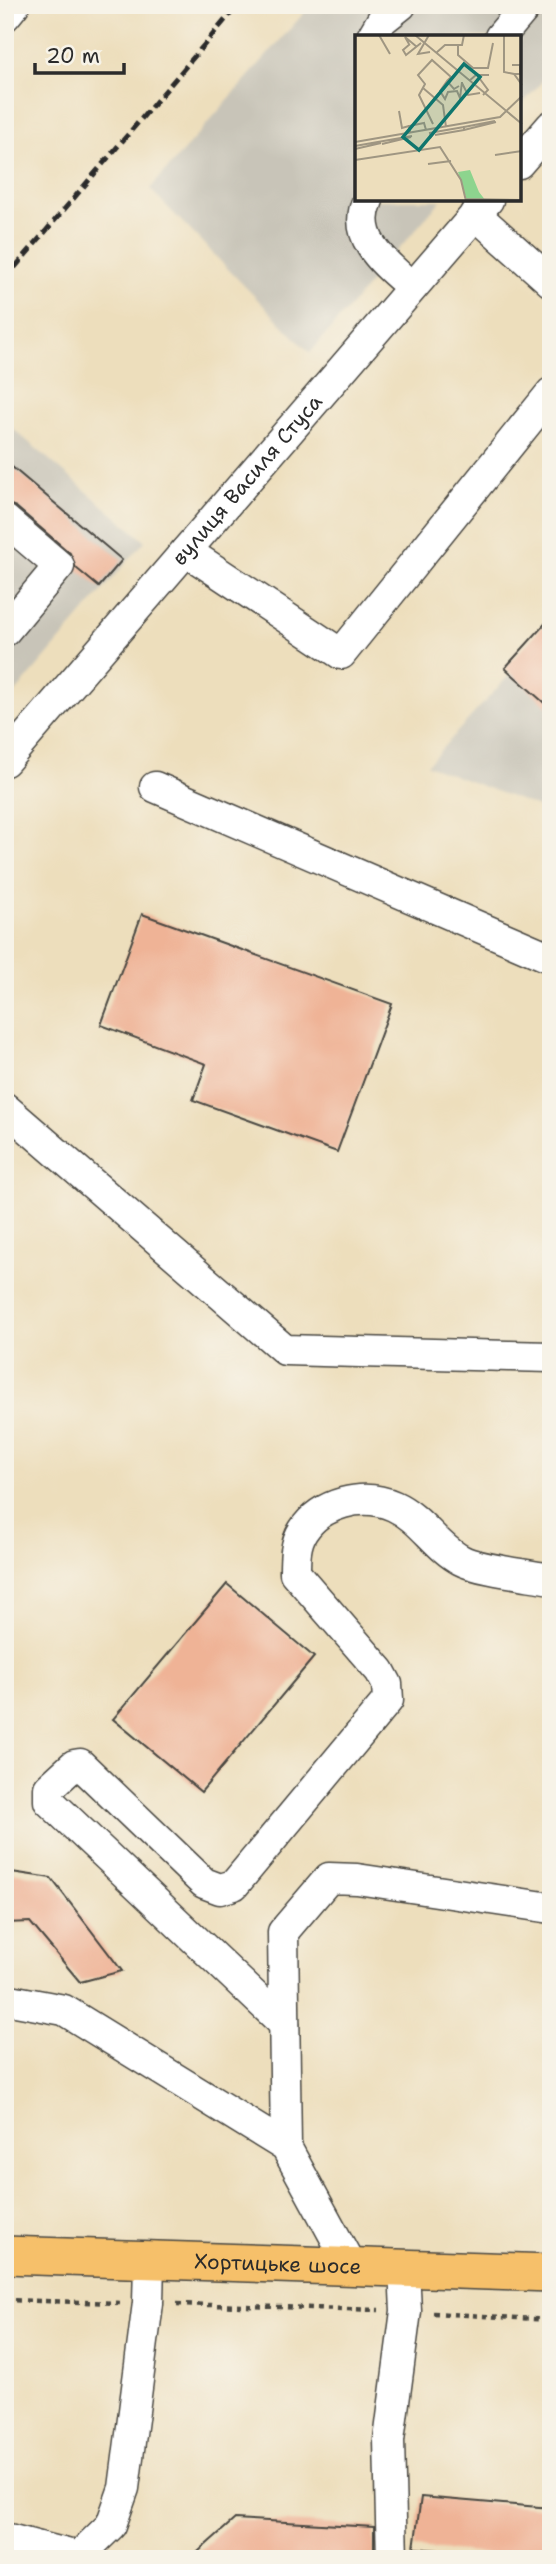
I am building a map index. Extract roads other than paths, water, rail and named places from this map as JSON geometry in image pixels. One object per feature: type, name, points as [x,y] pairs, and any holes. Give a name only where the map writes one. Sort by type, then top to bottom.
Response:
[{"type":"main road","name":"Хортицьке шосе","points":[[5,2255],[149,2262],[551,2273]]},
{"type":"street","points":[[5,16],[14,5]]},
{"type":"street","points":[[373,35],[382,20],[401,5]]},
{"type":"street","points":[[502,35],[527,5]]},
{"type":"street","points":[[521,161],[551,126]]},
{"type":"street","points":[[368,201],[364,221],[367,240],[374,252],[412,287]]},
{"type":"street","points":[[481,207],[551,282]]},
{"type":"street","name":"вулиця Василя Стуса","points":[[5,761],[481,207]]},
{"type":"street","points":[[186,551],[341,654],[551,393]]},
{"type":"street","points":[[5,520],[59,566],[5,631]]},
{"type":"street","points":[[155,787],[551,958]]},
{"type":"street","points":[[5,1108],[285,1350],[551,1357]]},
{"type":"street","points":[[285,2024],[49,1801],[49,1788],[74,1765],[80,1765],[204,1883],[220,1889],[234,1885],[388,1700],[387,1685],[380,1671],[295,1573],[296,1549],[303,1531],[329,1505],[364,1501],[393,1506],[422,1525],[461,1561],[551,1579]]},
{"type":"street","points":[[352,2268],[286,2147],[283,1932],[329,1878],[357,1879],[551,1908]]},
{"type":"street","points":[[5,1999],[64,2010],[286,2147]]},
{"type":"street","points":[[5,2538],[77,2558],[111,2525],[124,2488],[148,2303],[149,2262]]},
{"type":"street","points":[[392,2559],[389,2440],[406,2311],[404,2269]]},
{"type":"railway","points":[[5,279],[238,5]]}]
